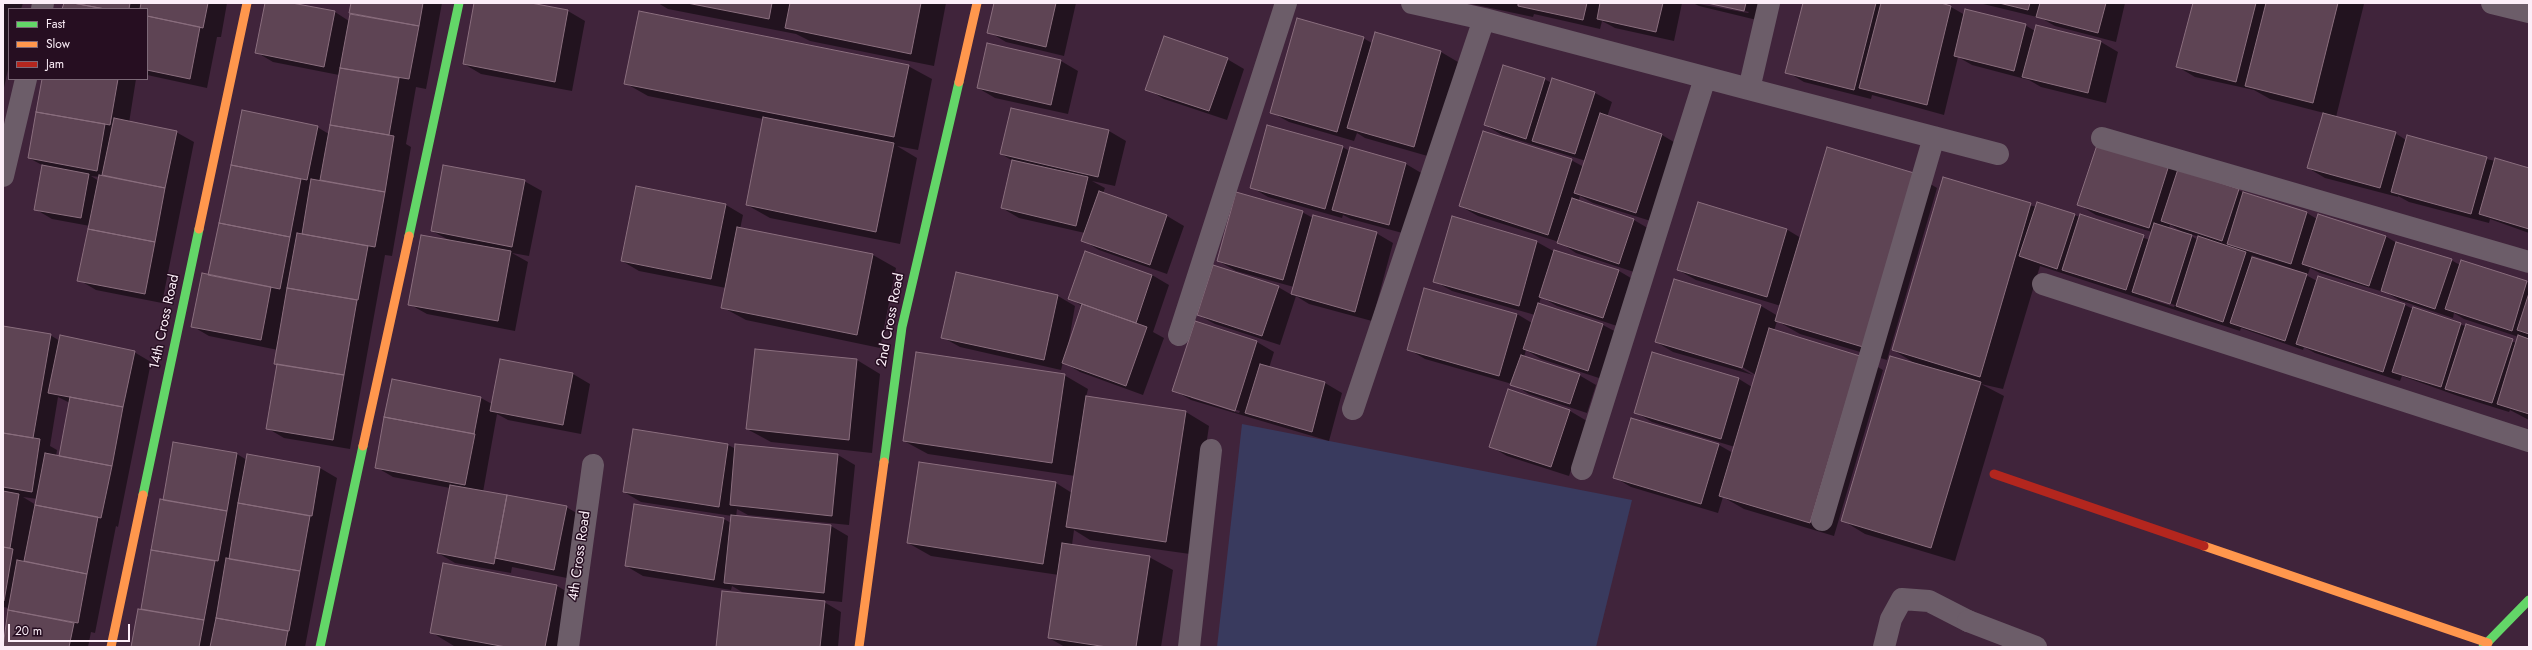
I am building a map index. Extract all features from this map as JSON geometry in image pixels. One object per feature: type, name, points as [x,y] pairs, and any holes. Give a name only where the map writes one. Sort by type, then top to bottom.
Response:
[{"type":"street","name":"14th Cross Road","points":[[111,647],[247,3]]},
{"type":"street","points":[[320,647],[458,3]]},
{"type":"street","name":"2nd Cross Road","points":[[859,647],[902,327],[977,3]]},
{"type":"street","points":[[1179,335],[1286,3]]},
{"type":"street","points":[[1412,3],[1484,19],[1998,154]]},
{"type":"street","points":[[1749,89],[1769,3]]},
{"type":"street","points":[[2492,3],[2529,12]]},
{"type":"street","points":[[1353,409],[1484,19]]},
{"type":"street","points":[[1582,469],[1705,78]]},
{"type":"street","points":[[3,176],[26,80]]},
{"type":"street","points":[[1822,520],[1934,137]]},
{"type":"street","points":[[2102,138],[2529,262]]},
{"type":"street","points":[[2043,284],[2529,441]]},
{"type":"street","points":[[1189,647],[1212,450]]},
{"type":"street","name":"4th Cross Road","points":[[568,647],[593,465]]},
{"type":"street","points":[[1994,474],[2486,645],[2529,600]]},
{"type":"street","points":[[1884,647],[1891,619],[1902,599],[1929,601],[1968,621],[2036,647]]},
{"type":"shaded area","points":[[1242,424],[1632,500],[1596,647],[1217,647]]},
{"type":"building","points":[[64,3],[73,3],[100,8],[62,8]]},
{"type":"building","points":[[73,3],[130,3],[129,8],[100,8]]},
{"type":"building","points":[[141,3],[208,3],[203,28],[148,16],[148,8],[140,8]]},
{"type":"building","points":[[265,3],[292,3],[335,11],[324,67],[255,53]]},
{"type":"building","points":[[351,3],[423,3],[419,26],[349,13]]},
{"type":"building","points":[[474,3],[531,3],[568,10],[555,82],[463,64]]},
{"type":"building","points":[[687,3],[772,3],[769,19]]},
{"type":"building","points":[[790,3],[921,3],[911,54],[785,28]]},
{"type":"building","points":[[994,3],[1056,3],[1046,47],[987,33]]},
{"type":"building","points":[[1518,3],[1587,3],[1583,20],[1518,6]]},
{"type":"building","points":[[1600,3],[1663,3],[1656,32],[1597,19]]},
{"type":"building","points":[[1707,3],[1746,3],[1744,11]]},
{"type":"building","points":[[1803,3],[1876,3],[1854,90],[1785,73]]},
{"type":"building","points":[[1881,3],[1941,3],[1951,6],[1927,105],[1859,88]]},
{"type":"building","points":[[1999,3],[2030,3],[2028,10]]},
{"type":"building","points":[[2040,3],[2106,3],[2098,33],[2036,17]]},
{"type":"building","points":[[2193,3],[2256,3],[2236,82],[2176,67]]},
{"type":"building","points":[[2266,3],[2338,3],[2313,103],[2245,86]]},
{"type":"building","points":[[1965,9],[2026,24],[2014,71],[1954,56]]},
{"type":"building","points":[[639,11],[909,65],[894,137],[624,84]]},
{"type":"building","points":[[350,14],[419,26],[409,79],[340,68]]},
{"type":"building","points":[[148,16],[200,27],[190,79],[148,70]]},
{"type":"building","points":[[1297,18],[1364,37],[1337,132],[1270,113]]},
{"type":"building","points":[[2036,25],[2101,41],[2088,93],[2022,77]]},
{"type":"building","points":[[1375,32],[1441,51],[1414,147],[1347,128]]},
{"type":"building","points":[[1164,36],[1228,58],[1209,111],[1145,90]]},
{"type":"building","points":[[987,43],[1061,60],[1051,105],[977,88]]},
{"type":"building","points":[[1503,65],[1545,78],[1526,139],[1484,125]]},
{"type":"building","points":[[340,68],[399,78],[389,135],[330,125]]},
{"type":"building","points":[[1552,78],[1595,92],[1575,154],[1532,141]]},
{"type":"building","points":[[42,80],[118,80],[110,125],[36,112]]},
{"type":"building","points":[[1011,108],[1109,130],[1098,177],[1000,154]]},
{"type":"building","points":[[242,110],[318,126],[307,180],[231,165]]},
{"type":"building","points":[[36,112],[105,124],[97,171],[28,158]]},
{"type":"building","points":[[1600,113],[1662,134],[1636,213],[1574,193]]},
{"type":"building","points":[[2323,113],[2396,132],[2380,188],[2307,168]]},
{"type":"building","points":[[763,117],[894,143],[876,232],[746,205]]},
{"type":"building","points":[[114,118],[177,131],[165,188],[102,175]]},
{"type":"building","points":[[330,125],[394,136],[385,192],[320,180]]},
{"type":"building","points":[[1267,125],[1343,146],[1325,209],[1250,188]]},
{"type":"building","points":[[1483,131],[1572,159],[1548,235],[1459,206]]},
{"type":"building","points":[[2407,135],[2487,157],[2471,214],[2391,192]]},
{"type":"building","points":[[2098,142],[2169,165],[2149,228],[2077,205]]},
{"type":"building","points":[[1350,147],[1406,163],[1389,225],[1332,210]]},
{"type":"building","points":[[1827,147],[1914,173],[1863,347],[1775,321]]},
{"type":"building","points":[[2495,158],[2529,168],[2529,229],[2479,214]]},
{"type":"building","points":[[1012,160],[1088,177],[1076,226],[1001,208]]},
{"type":"building","points":[[42,165],[89,174],[81,218],[34,210]]},
{"type":"building","points":[[231,165],[301,179],[290,237],[219,223]]},
{"type":"building","points":[[443,165],[525,180],[512,247],[431,231]]},
{"type":"building","points":[[2178,169],[2239,189],[2222,241],[2161,221]]},
{"type":"building","points":[[99,175],[165,188],[155,242],[88,229]]},
{"type":"building","points":[[1943,177],[2031,203],[1980,377],[1892,350]]},
{"type":"building","points":[[311,179],[385,192],[375,247],[302,234]]},
{"type":"building","points":[[636,186],[726,204],[711,279],[621,261]]},
{"type":"building","points":[[1099,191],[1167,215],[1150,265],[1081,241]]},
{"type":"building","points":[[1236,192],[1303,211],[1283,280],[1217,261]]},
{"type":"building","points":[[2243,192],[2307,212],[2291,264],[2227,244]]},
{"type":"building","points":[[1572,198],[1634,219],[1619,264],[1557,243]]},
{"type":"building","points":[[1698,202],[1787,229],[1767,297],[1677,270]]},
{"type":"building","points":[[2037,202],[2075,214],[2057,269],[2019,256]]},
{"type":"building","points":[[2080,214],[2144,235],[2126,290],[2062,270]]},
{"type":"building","points":[[2318,214],[2386,236],[2369,286],[2302,264]]},
{"type":"building","points":[[1313,215],[1377,232],[1355,312],[1291,294]]},
{"type":"building","points":[[1452,216],[1537,241],[1519,306],[1433,282]]},
{"type":"building","points":[[219,223],[290,237],[280,289],[208,275]]},
{"type":"building","points":[[2154,223],[2192,235],[2170,304],[2132,292]]},
{"type":"building","points":[[737,227],[873,254],[857,335],[721,308]]},
{"type":"building","points":[[88,229],[155,242],[145,294],[77,281]]},
{"type":"building","points":[[297,233],[368,246],[358,300],[287,288]]},
{"type":"building","points":[[421,235],[511,251],[498,321],[408,305]]},
{"type":"building","points":[[2198,236],[2246,252],[2223,322],[2176,306]]},
{"type":"building","points":[[2396,242],[2452,259],[2435,309],[2381,291]]},
{"type":"building","points":[[1554,250],[1619,270],[1603,318],[1539,297]]},
{"type":"building","points":[[1085,251],[1152,275],[1136,323],[1068,299]]},
{"type":"building","points":[[2252,257],[2307,274],[2285,341],[2230,323]]},
{"type":"building","points":[[2461,260],[2527,281],[2512,331],[2445,309]]},
{"type":"building","points":[[1213,265],[1279,286],[1262,336],[1197,315]]},
{"type":"building","points":[[956,272],[1058,295],[1044,360],[941,338]]},
{"type":"building","points":[[202,273],[271,287],[261,340],[191,327]]},
{"type":"building","points":[[2318,276],[2405,304],[2383,372],[2296,344]]},
{"type":"building","points":[[1674,279],[1761,305],[1742,368],[1655,342]]},
{"type":"building","points":[[287,288],[357,300],[344,375],[274,364]]},
{"type":"building","points":[[1424,288],[1517,314],[1499,376],[1407,350]]},
{"type":"building","points":[[2529,293],[2529,334],[2517,330]]},
{"type":"building","points":[[1538,303],[1603,324],[1588,371],[1523,349]]},
{"type":"building","points":[[1082,304],[1147,327],[1126,386],[1062,363]]},
{"type":"building","points":[[2413,307],[2461,323],[2441,387],[2392,372]]},
{"type":"building","points":[[1195,321],[1257,341],[1235,411],[1172,391]]},
{"type":"building","points":[[2466,324],[2513,339],[2492,403],[2445,389]]},
{"type":"building","points":[[3,326],[51,334],[33,438],[3,433]]},
{"type":"building","points":[[1769,328],[1860,356],[1810,523],[1719,496]]},
{"type":"building","points":[[60,335],[135,351],[123,407],[48,393]]},
{"type":"building","points":[[2518,335],[2529,339],[2529,414],[2497,404]]},
{"type":"building","points":[[755,349],[857,359],[849,440],[746,429]]},
{"type":"building","points":[[916,352],[1065,374],[1052,463],[903,441]]},
{"type":"building","points":[[1652,352],[1739,378],[1721,439],[1634,413]]},
{"type":"building","points":[[1521,355],[1580,374],[1570,404],[1510,385]]},
{"type":"building","points":[[1890,356],[1981,382],[1931,548],[1841,521]]},
{"type":"building","points":[[500,359],[573,373],[563,425],[490,411]]},
{"type":"building","points":[[277,364],[344,375],[333,440],[266,429]]},
{"type":"building","points":[[1260,364],[1325,382],[1312,432],[1245,413]]},
{"type":"building","points":[[392,379],[481,397],[474,434],[384,417]]},
{"type":"building","points":[[1508,389],[1570,410],[1551,467],[1489,447]]},
{"type":"building","points":[[1086,396],[1186,411],[1166,542],[1066,527]]},
{"type":"building","points":[[70,397],[123,407],[112,466],[59,456]]},
{"type":"building","points":[[384,417],[475,434],[465,485],[375,468]]},
{"type":"building","points":[[1631,418],[1719,444],[1701,504],[1613,478]]},
{"type":"building","points":[[633,429],[728,444],[719,507],[623,492]]},
{"type":"building","points":[[3,433],[40,439],[32,492],[3,487]]},
{"type":"building","points":[[173,442],[237,453],[227,511],[163,500]]},
{"type":"building","points":[[735,444],[838,454],[832,516],[730,505]]},
{"type":"building","points":[[45,453],[112,466],[101,518],[35,505]]},
{"type":"building","points":[[247,454],[320,467],[312,516],[238,503]]},
{"type":"building","points":[[919,462],[1056,482],[1043,564],[907,543]]},
{"type":"building","points":[[450,485],[507,495],[494,564],[437,553]]},
{"type":"building","points":[[3,491],[19,494],[10,548],[3,547]]},
{"type":"building","points":[[507,495],[567,506],[554,570],[495,558]]},
{"type":"building","points":[[160,499],[227,511],[218,561],[151,550]]},
{"type":"building","points":[[238,503],[310,516],[300,571],[229,559]]},
{"type":"building","points":[[634,504],[724,518],[714,580],[625,566]]},
{"type":"building","points":[[35,505],[98,517],[87,574],[24,561]]},
{"type":"building","points":[[731,515],[831,525],[824,593],[724,583]]},
{"type":"building","points":[[1062,543],[1150,556],[1136,647],[1107,647],[1048,638]]},
{"type":"building","points":[[3,547],[13,549],[4,601],[3,601]]},
{"type":"building","points":[[151,550],[215,561],[204,620],[141,609]]},
{"type":"building","points":[[226,558],[300,571],[289,631],[216,618]]},
{"type":"building","points":[[17,560],[87,574],[78,623],[8,610]]},
{"type":"building","points":[[443,563],[557,585],[545,647],[506,647],[430,633]]},
{"type":"building","points":[[722,591],[825,601],[820,647],[716,647]]},
{"type":"building","points":[[138,609],[204,620],[199,647],[131,647]]},
{"type":"building","points":[[8,610],[74,623],[69,647],[3,647]]},
{"type":"building","points":[[216,618],[288,631],[285,647],[210,647]]},
{"type":"traffic: fast","points":[[409,236],[459,3]]},
{"type":"traffic: fast","points":[[884,462],[902,327],[959,82]]},
{"type":"traffic: fast","points":[[143,495],[199,229]]},
{"type":"traffic: fast","points":[[320,647],[363,446]]},
{"type":"traffic: fast","points":[[2483,647],[2529,600]]},
{"type":"traffic: slow","points":[[199,229],[247,3]]},
{"type":"traffic: slow","points":[[959,82],[977,3]]},
{"type":"traffic: slow","points":[[363,446],[409,236]]},
{"type":"traffic: slow","points":[[859,647],[884,462]]},
{"type":"traffic: slow","points":[[111,647],[143,495]]},
{"type":"traffic: slow","points":[[2204,546],[2488,643]]},
{"type":"traffic: jam","points":[[1994,474],[2204,546]]}]
